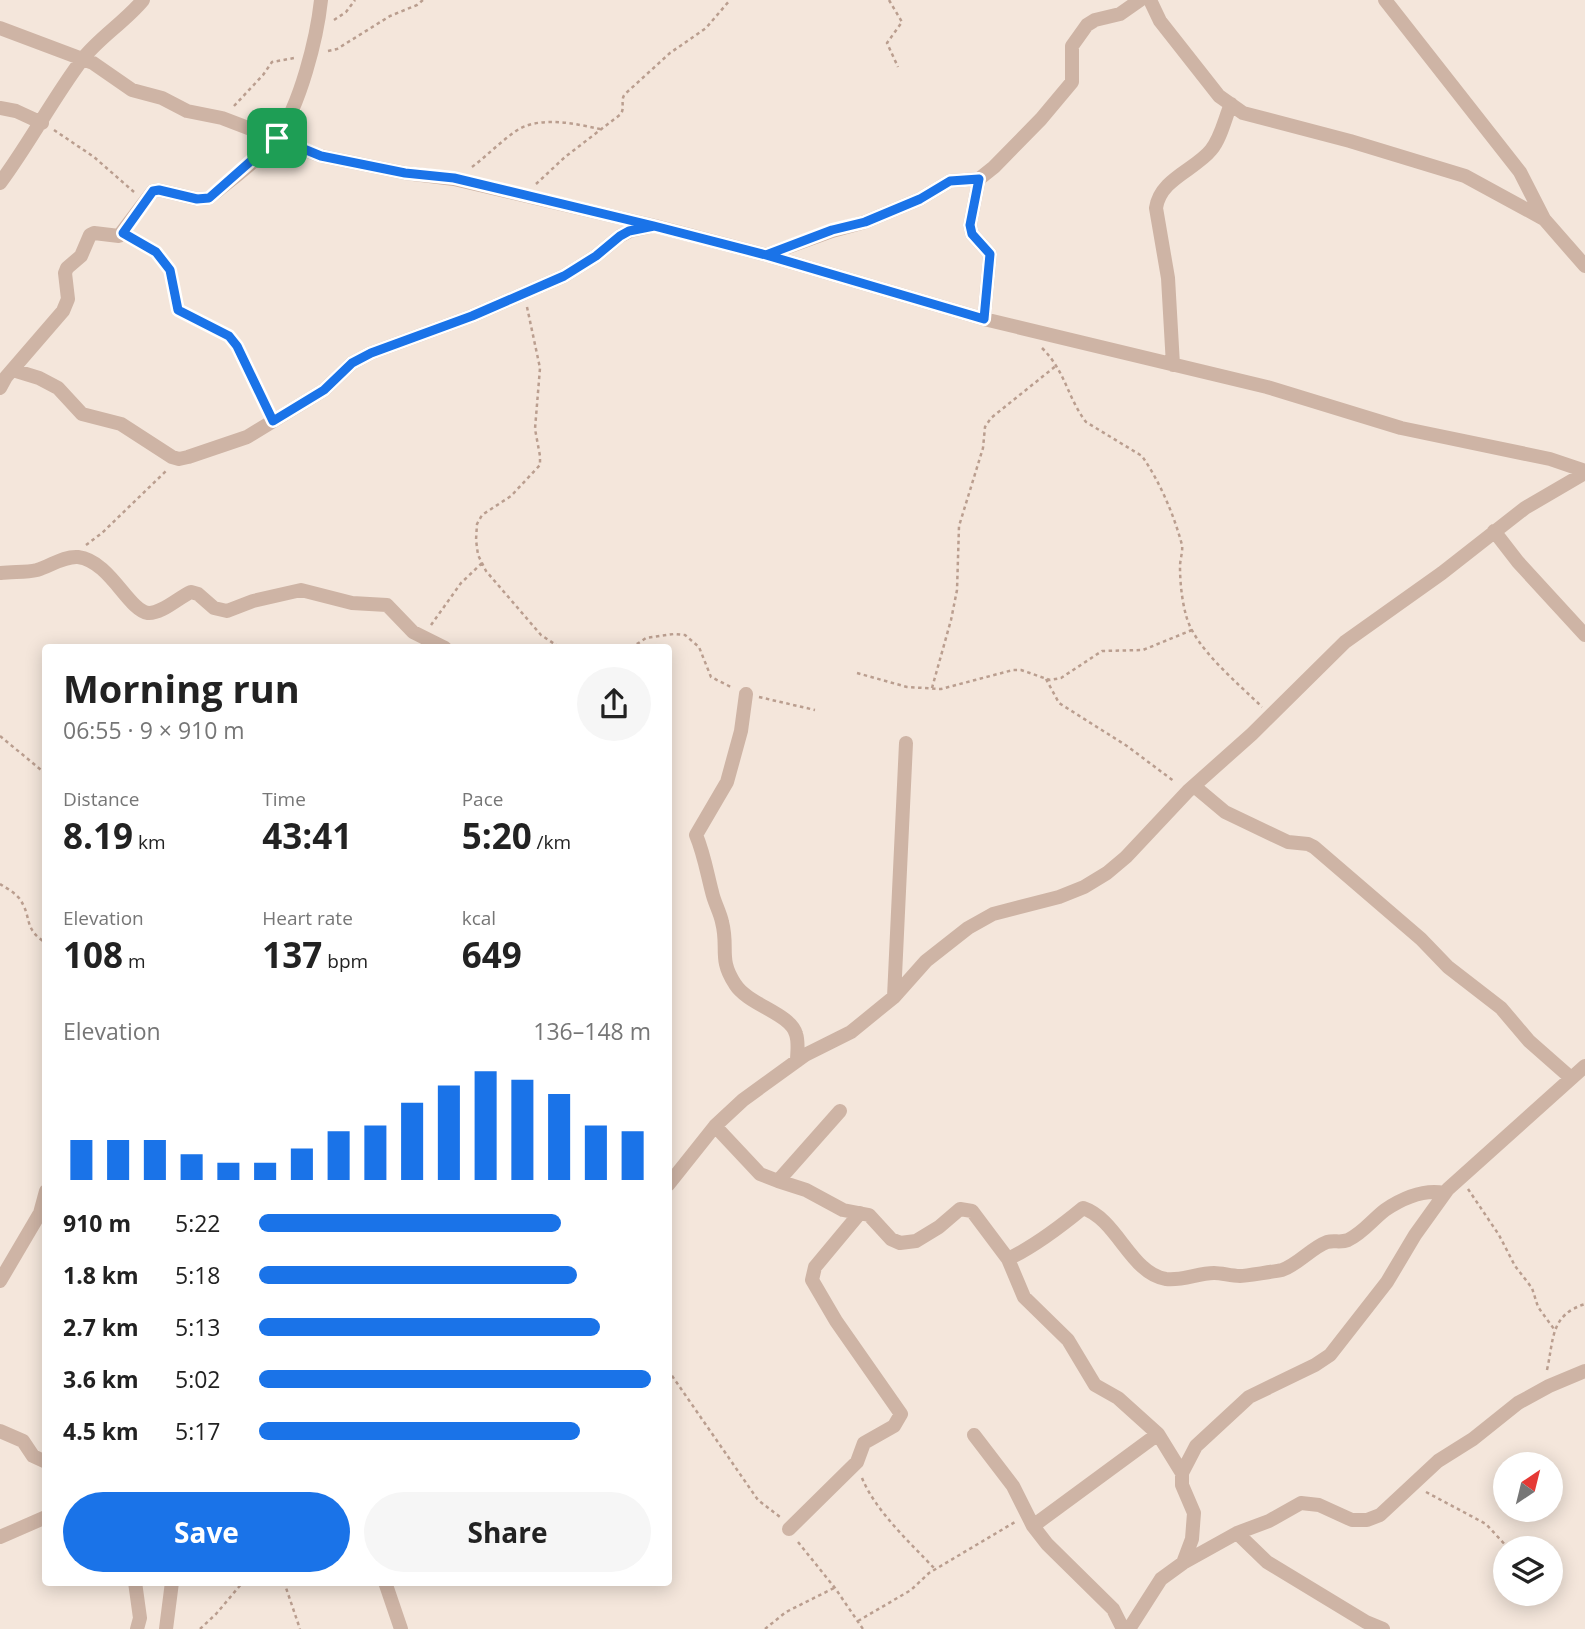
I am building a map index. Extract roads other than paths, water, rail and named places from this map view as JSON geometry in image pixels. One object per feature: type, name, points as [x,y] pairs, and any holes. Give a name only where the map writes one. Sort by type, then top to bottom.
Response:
[{"type":"street","points":[[0,183],[82,59],[143,0]]},
{"type":"street","points":[[0,388],[64,312],[68,299],[65,273],[81,256],[90,235],[94,233],[120,236],[153,191],[197,199],[209,198],[277,138],[294,108],[318,28],[321,0]]},
{"type":"street","points":[[766,255],[832,230],[865,222],[920,199],[950,181],[979,179],[1041,119],[1072,82],[1072,46],[1087,25],[1095,20],[1120,14],[1140,0]]},
{"type":"street","points":[[1150,0],[1156,15],[1219,96],[1243,113],[1350,141],[1465,176],[1544,219]]},
{"type":"street","points":[[1385,0],[1520,172],[1544,219],[1585,265]]},
{"type":"street","points":[[0,28],[100,66],[132,90],[162,98],[187,111],[222,118],[321,156],[355,164],[454,178],[654,226],[766,255],[984,319],[1267,387],[1401,428],[1550,459],[1585,472]]},
{"type":"street","points":[[1173,365],[1168,278],[1156,208],[1157,200],[1163,190],[1213,147],[1231,104]]},
{"type":"street","points":[[0,108],[16,111],[42,123]]},
{"type":"street","points":[[979,179],[970,225],[972,234],[990,254],[984,319]]},
{"type":"street","points":[[13,370],[39,378],[58,388],[82,414],[121,424],[179,459],[247,437],[324,390],[352,363],[371,353],[524,294],[564,276],[629,231],[654,226]]},
{"type":"street","points":[[672,1180],[715,1126],[743,1100],[797,1061],[851,1032],[894,997],[926,961],[968,928],[993,914],[1059,897],[1107,873],[1345,642],[1442,573],[1525,508],[1585,472]]},
{"type":"street","points":[[1494,531],[1518,562],[1585,635]]},
{"type":"street","points":[[0,573],[37,570],[69,557],[81,558],[92,562],[113,578],[140,609],[147,613],[155,612],[191,592],[198,594],[214,608],[227,611],[253,601],[301,590],[352,603],[387,605],[407,628],[437,644]]},
{"type":"street","points":[[746,694],[741,731],[727,782],[696,835],[723,924],[725,967],[737,988],[787,1021],[795,1030],[797,1061]]},
{"type":"street","points":[[894,997],[906,743]]},
{"type":"street","points":[[1191,789],[1225,812],[1288,842],[1314,847],[1420,939],[1448,967],[1501,1009],[1529,1041],[1571,1078]]},
{"type":"street","points":[[1183,1563],[1192,1539],[1194,1513],[1182,1485],[1182,1473],[1196,1447],[1249,1397],[1330,1355],[1387,1282],[1444,1193],[1585,1066]]},
{"type":"street","points":[[778,1181],[840,1111]]},
{"type":"street","points":[[715,1126],[760,1174],[806,1189],[843,1210],[873,1217],[891,1239],[906,1243],[916,1241],[939,1227],[960,1209],[972,1211],[1008,1259],[1024,1297],[1068,1340],[1095,1385],[1118,1398],[1157,1434],[1182,1473]]},
{"type":"street","points":[[672,1161],[682,1168]]},
{"type":"street","points":[[1008,1259],[1070,1221],[1083,1209],[1093,1213],[1107,1225],[1143,1268],[1153,1275],[1166,1279],[1183,1279],[1211,1273],[1241,1276],[1274,1272],[1294,1264],[1324,1243],[1346,1241],[1367,1228],[1385,1210],[1424,1191],[1444,1193]]},
{"type":"street","points":[[0,1281],[42,1206]]},
{"type":"street","points":[[789,1529],[857,1462],[864,1443],[894,1426],[901,1414],[836,1321],[812,1280],[812,1273],[860,1213]]},
{"type":"street","points":[[1129,1629],[1161,1579],[1183,1563],[1237,1533],[1307,1502],[1352,1520],[1367,1520],[1380,1515],[1438,1461],[1473,1439],[1518,1403],[1585,1371]]},
{"type":"street","points":[[0,1431],[23,1441],[33,1456],[42,1460]]},
{"type":"street","points":[[1030,1520],[1157,1434]]},
{"type":"street","points":[[974,1435],[1013,1486],[1030,1520],[1047,1544],[1113,1609],[1123,1629]]},
{"type":"street","points":[[0,1537],[42,1519]]},
{"type":"street","points":[[1237,1533],[1267,1562],[1366,1622],[1383,1629]]},
{"type":"street","points":[[136,1586],[140,1618],[137,1629]]},
{"type":"street","points":[[166,1629],[171,1586]]},
{"type":"street","points":[[386,1586],[401,1629]]}]
